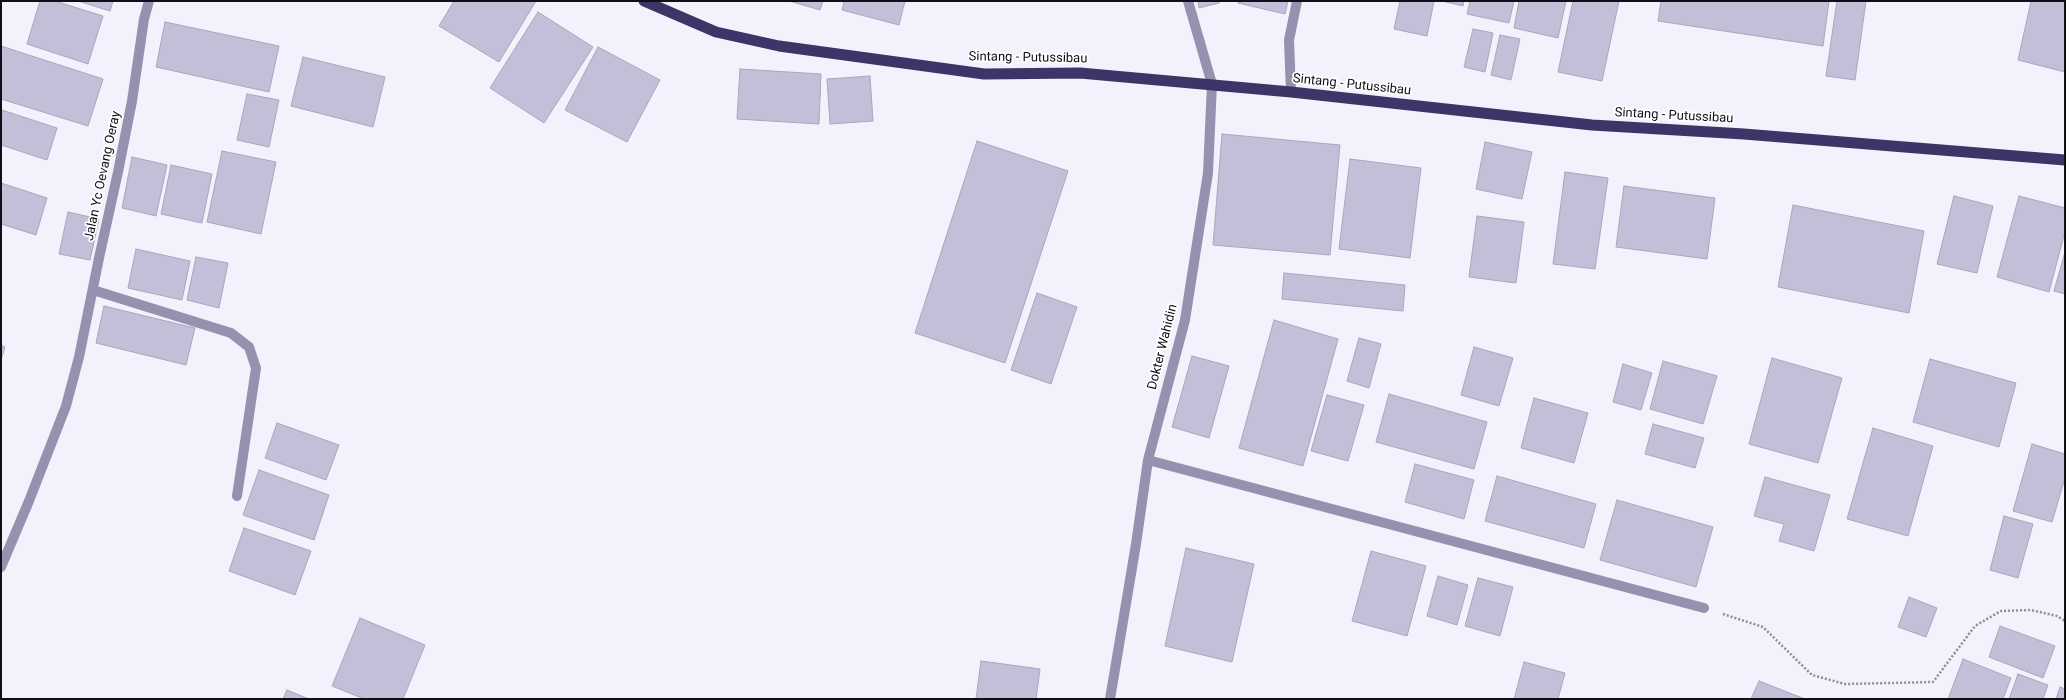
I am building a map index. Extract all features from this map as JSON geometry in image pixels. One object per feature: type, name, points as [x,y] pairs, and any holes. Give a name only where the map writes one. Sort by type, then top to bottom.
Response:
[{"type":"highway","name":"Sintang - Putussibau","points":[[644,1],[716,32],[779,46],[984,74],[1080,73],[1291,92],[1592,125],[1744,134],[2065,160]]},
{"type":"street","name":"Jalan Yc Oevang Oeray","points":[[1,567],[29,501],[66,406],[79,357],[98,258],[121,158],[132,101],[144,19],[149,1]]},
{"type":"street","name":"Dokter Wahidin","points":[[1110,699],[1136,544],[1148,460],[1184,320],[1208,173],[1212,84],[1188,1]]},
{"type":"street","points":[[1291,92],[1289,40],[1297,1]]},
{"type":"street","points":[[93,290],[231,333],[248,347],[256,368],[237,496]]},
{"type":"street","points":[[1148,460],[1704,608]]},
{"type":"path","points":[[1704,608],[1763,627],[1812,675],[1844,684],[1933,682],[1974,626],[2001,611],[2030,610],[2057,616],[2065,621]]},
{"type":"building","points":[[40,1],[55,1],[103,16],[88,64],[27,44]]},
{"type":"building","points":[[78,1],[113,1],[110,11]]},
{"type":"building","points":[[454,1],[536,1],[499,62],[439,26]]},
{"type":"building","points":[[789,1],[823,1],[820,10]]},
{"type":"building","points":[[844,1],[905,1],[899,25],[842,10]]},
{"type":"building","points":[[1198,1],[1219,1],[1219,3],[1199,8]]},
{"type":"building","points":[[1239,1],[1288,1],[1285,14],[1238,3]]},
{"type":"building","points":[[1400,1],[1434,1],[1427,36],[1394,29]]},
{"type":"building","points":[[1442,1],[1464,1],[1463,6]]},
{"type":"building","points":[[1470,1],[1514,1],[1509,23],[1467,14]]},
{"type":"building","points":[[1519,1],[1566,1],[1558,38],[1514,28]]},
{"type":"building","points":[[1573,1],[1619,1],[1602,81],[1558,72]]},
{"type":"building","points":[[1661,1],[1829,1],[1823,46],[1658,21]]},
{"type":"building","points":[[1837,1],[1866,1],[1855,80],[1826,76]]},
{"type":"building","points":[[2031,1],[2065,1],[2065,72],[2018,60]]},
{"type":"building","points":[[538,12],[593,47],[544,123],[490,88]]},
{"type":"building","points":[[165,22],[279,46],[269,92],[156,67]]},
{"type":"building","points":[[1473,29],[1493,33],[1485,72],[1464,67]]},
{"type":"building","points":[[1500,35],[1520,39],[1511,80],[1491,75]]},
{"type":"building","points":[[1,46],[103,79],[88,126],[1,99]]},
{"type":"building","points":[[598,47],[660,80],[627,142],[565,110]]},
{"type":"building","points":[[303,57],[385,77],[373,127],[291,106]]},
{"type":"building","points":[[740,69],[821,74],[819,124],[737,119]]},
{"type":"building","points":[[870,76],[873,121],[830,124],[827,79]]},
{"type":"building","points":[[247,94],[279,100],[269,147],[237,140]]},
{"type":"building","points":[[2,110],[57,128],[47,160],[1,145]]},
{"type":"building","points":[[1222,134],[1340,145],[1330,255],[1213,245]]},
{"type":"building","points":[[977,141],[1068,171],[1005,363],[915,333]]},
{"type":"building","points":[[1485,142],[1532,152],[1522,199],[1476,189]]},
{"type":"building","points":[[222,151],[276,162],[261,234],[207,222]]},
{"type":"building","points":[[132,157],[167,165],[156,216],[122,208]]},
{"type":"building","points":[[1350,159],[1421,168],[1410,258],[1339,249]]},
{"type":"building","points":[[171,165],[212,174],[202,223],[161,214]]},
{"type":"building","points":[[1565,172],[1608,178],[1595,269],[1553,264]]},
{"type":"building","points":[[1,183],[47,198],[36,235],[1,224]]},
{"type":"building","points":[[1624,186],[1715,198],[1707,259],[1616,247]]},
{"type":"building","points":[[1954,196],[1993,206],[1977,273],[1937,264]]},
{"type":"building","points":[[2019,196],[2065,208],[2065,232],[2049,292],[1997,277]]},
{"type":"building","points":[[1793,205],[1924,231],[1909,313],[1778,287]]},
{"type":"building","points":[[68,212],[99,219],[90,260],[59,254]]},
{"type":"building","points":[[1477,216],[1524,222],[1516,283],[1469,277]]},
{"type":"building","points":[[136,249],[190,261],[182,300],[128,288]]},
{"type":"building","points":[[2065,252],[2065,294],[2054,291]]},
{"type":"building","points":[[196,257],[228,263],[219,308],[187,300]]},
{"type":"building","points":[[1284,273],[1405,285],[1403,311],[1282,299]]},
{"type":"building","points":[[1037,293],[1077,307],[1051,384],[1011,370]]},
{"type":"building","points":[[104,306],[195,328],[186,365],[96,343]]},
{"type":"building","points":[[1274,320],[1338,339],[1303,466],[1239,448]]},
{"type":"building","points":[[1359,338],[1381,344],[1369,388],[1347,381]]},
{"type":"building","points":[[1,345],[5,347],[1,360]]},
{"type":"building","points":[[1474,347],[1513,358],[1499,406],[1461,395]]},
{"type":"building","points":[[1192,356],[1229,366],[1209,438],[1172,427]]},
{"type":"building","points":[[1772,358],[1842,378],[1818,463],[1749,444]]},
{"type":"building","points":[[1930,359],[2016,383],[1999,447],[1913,422]]},
{"type":"building","points":[[1663,361],[1717,376],[1703,424],[1650,409]]},
{"type":"building","points":[[1623,364],[1652,373],[1641,410],[1613,402]]},
{"type":"building","points":[[1389,394],[1487,422],[1474,469],[1376,442]]},
{"type":"building","points":[[1327,395],[1364,405],[1348,461],[1311,451]]},
{"type":"building","points":[[1534,398],[1588,413],[1574,463],[1521,448]]},
{"type":"building","points":[[277,423],[339,445],[326,480],[265,458]]},
{"type":"building","points":[[1653,424],[1704,438],[1695,468],[1645,454]]},
{"type":"building","points":[[1873,428],[1933,446],[1908,536],[1847,519]]},
{"type":"building","points":[[2032,444],[2065,454],[2065,478],[2052,522],[2013,511]]},
{"type":"building","points":[[1415,464],[1474,480],[1464,519],[1405,502]]},
{"type":"building","points":[[259,470],[329,495],[314,540],[243,515]]},
{"type":"building","points":[[1497,476],[1596,504],[1584,548],[1485,521]]},
{"type":"building","points":[[1765,477],[1830,495],[1814,551],[1779,541],[1784,524],[1754,516]]},
{"type":"building","points":[[1617,500],[1713,527],[1696,587],[1600,560]]},
{"type":"building","points":[[2004,516],[2033,524],[2018,578],[1990,570]]},
{"type":"building","points":[[244,528],[311,551],[295,595],[229,571]]},
{"type":"building","points":[[1186,548],[1254,564],[1232,662],[1165,646]]},
{"type":"building","points":[[1371,551],[1426,566],[1407,636],[1352,621]]},
{"type":"building","points":[[1438,576],[1468,585],[1457,625],[1427,616]]},
{"type":"building","points":[[1478,578],[1513,587],[1500,636],[1465,626]]},
{"type":"building","points":[[1909,597],[1937,608],[1926,637],[1898,627]]},
{"type":"building","points":[[360,618],[425,645],[403,699],[364,699],[332,686]]},
{"type":"building","points":[[2000,626],[2055,646],[2043,678],[1989,657]]},
{"type":"building","points":[[1963,659],[2011,678],[2003,699],[1948,699]]},
{"type":"building","points":[[981,661],[1040,669],[1036,699],[976,699]]},
{"type":"building","points":[[1524,662],[1565,673],[1558,699],[1514,699]]},
{"type":"building","points":[[2018,674],[2048,685],[2043,699],[2009,699]]},
{"type":"building","points":[[1759,681],[1805,699],[1751,699]]},
{"type":"building","points":[[2060,687],[2065,689],[2065,699],[2056,699]]},
{"type":"building","points":[[287,690],[309,699],[283,699]]}]
